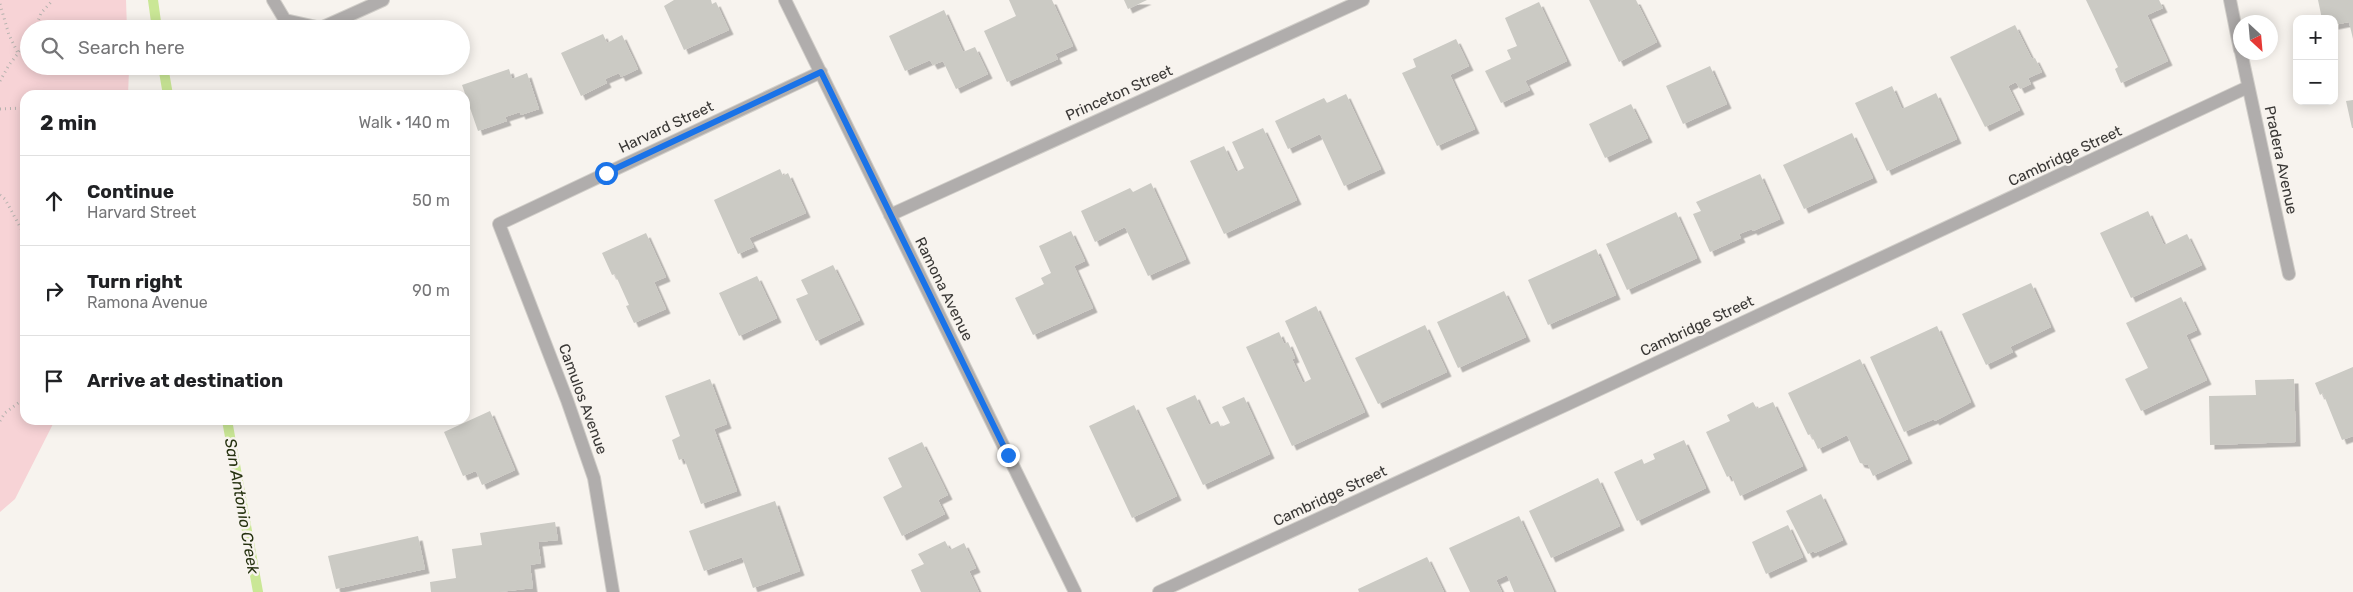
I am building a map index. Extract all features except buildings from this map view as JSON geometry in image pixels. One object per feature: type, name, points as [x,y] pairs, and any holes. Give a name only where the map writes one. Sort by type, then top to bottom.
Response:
[{"type":"street","points":[[273,0],[285,20]]},
{"type":"street","points":[[339,20],[383,0]]},
{"type":"street","name":"Ramona Avenue","points":[[785,0],[1075,592]]},
{"type":"street","name":"Princeton Street","points":[[890,215],[1363,0]]},
{"type":"street","name":"Pradera Avenue","points":[[2230,0],[2233,15]]},
{"type":"street","name":"Pradera Avenue","points":[[2243,60],[2288,274]]},
{"type":"street","name":"Harvard Street","points":[[499,224],[821,72]]},
{"type":"street","name":"Cambridge Street","points":[[1159,592],[1631,375],[2248,87]]},
{"type":"street","name":"Camulos Avenue","points":[[499,224],[567,400],[594,478],[613,592]]},
{"type":"path","points":[[38,20],[41,13],[53,0]]},
{"type":"path","points":[[0,4],[9,35],[18,53]]},
{"type":"path","points":[[0,81],[20,50]]},
{"type":"path","points":[[0,109],[20,107]]},
{"type":"path","points":[[0,195],[5,199],[20,227]]},
{"type":"path","points":[[0,421],[5,413],[20,402]]},
{"type":"shaded area","points":[[0,0],[126,0],[127,20],[20,20],[20,75],[129,75],[128,90],[20,90],[20,425],[52,425],[15,499],[0,512]]},
{"type":"waterway","name":"San Antonio Creek","points":[[153,0],[156,20]]},
{"type":"waterway","name":"San Antonio Creek","points":[[165,75],[167,90]]},
{"type":"waterway","name":"San Antonio Creek","points":[[228,425],[258,592]]},
{"type":"route","points":[[606,173],[821,72],[1008,455]]}]
